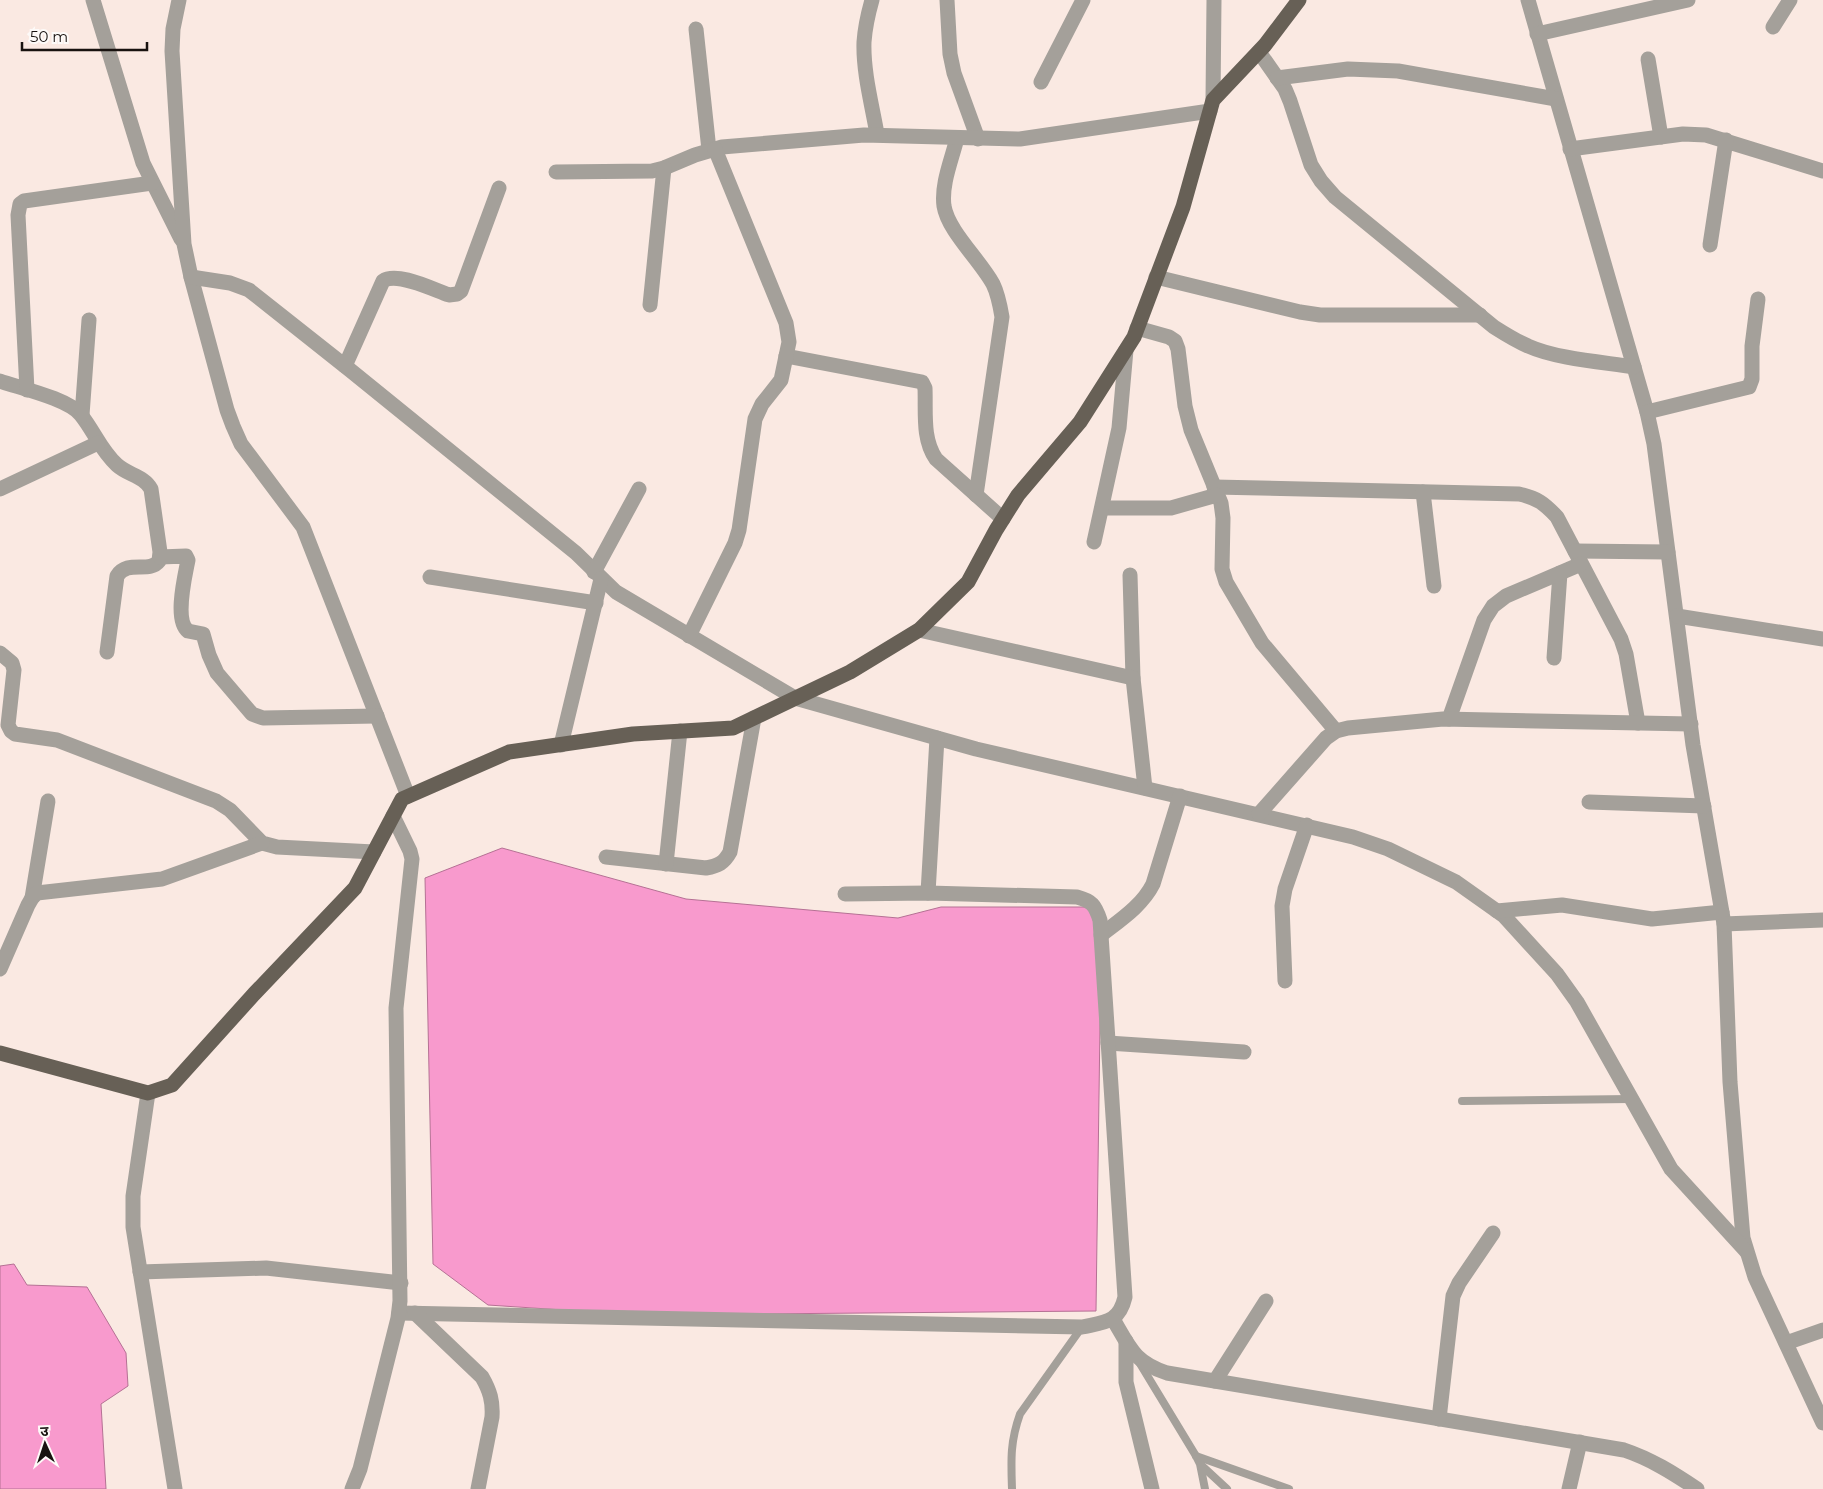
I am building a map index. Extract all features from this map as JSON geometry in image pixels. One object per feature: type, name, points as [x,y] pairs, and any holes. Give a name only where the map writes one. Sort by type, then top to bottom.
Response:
[{"type":"main road","points":[[0,1054],[148,1093],[172,1085],[254,994],[355,888],[402,799],[509,752],[633,734],[733,728],[850,672],[919,630],[968,582],[1018,495],[1080,422],[1126,350],[1137,328],[1183,207],[1212,106],[1259,52],[1298,0]]},
{"type":"street","points":[[93,0],[143,163],[184,244]]},
{"type":"street","points":[[179,0],[173,28],[172,51],[184,244],[191,277],[233,426],[241,444],[302,527],[408,796]]},
{"type":"street","points":[[872,0],[865,28],[864,43],[877,134]]},
{"type":"street","points":[[947,0],[950,54],[954,73],[978,139]]},
{"type":"street","points":[[1041,82],[1083,0]]},
{"type":"street","points":[[556,172],[652,171],[712,149],[877,134],[978,139],[1036,138],[1212,106],[1214,0]]},
{"type":"street","points":[[1528,0],[1647,412],[1654,444],[1691,724],[1723,918],[1730,1082],[1743,1238],[1755,1278],[1823,1423]]},
{"type":"street","points":[[1537,34],[1688,0]]},
{"type":"street","points":[[1773,27],[1790,0]]},
{"type":"street","points":[[689,636],[739,530],[755,419],[762,404],[781,380],[789,342],[786,323],[712,149],[696,29]]},
{"type":"street","points":[[1259,52],[1290,100],[1311,165],[1321,182],[1335,196],[1480,315],[1512,338],[1529,347],[1549,353],[1634,367]]},
{"type":"street","points":[[1648,59],[1661,137]]},
{"type":"street","points":[[1277,78],[1348,69],[1391,70],[1556,99]]},
{"type":"street","points":[[1570,150],[1683,134],[1706,135],[1823,171]]},
{"type":"street","points":[[958,138],[944,192],[944,207],[950,222],[992,283],[999,300],[1002,317],[976,495]]},
{"type":"street","points":[[1710,245],[1726,140]]},
{"type":"street","points":[[650,305],[664,168]]},
{"type":"street","points":[[27,390],[18,215],[20,204],[24,201],[152,183]]},
{"type":"street","points":[[345,366],[383,281],[388,278],[399,277],[449,295],[458,294],[461,291],[499,188]]},
{"type":"street","points":[[191,277],[230,282],[249,290],[576,553],[616,592],[795,698],[976,749],[1353,837],[1388,849],[1456,882],[1504,916],[1567,988],[1577,1002],[1671,1169],[1746,1251]]},
{"type":"street","points":[[1156,277],[1279,308],[1320,315],[1480,315]]},
{"type":"street","points":[[1647,412],[1749,388],[1752,379],[1752,346],[1758,299]]},
{"type":"street","points":[[82,415],[90,320]]},
{"type":"street","points":[[1137,328],[1169,337],[1175,341],[1178,349],[1190,430],[1216,491],[1224,518],[1221,558],[1226,582],[1262,643],[1336,731]]},
{"type":"street","points":[[1094,542],[1119,428],[1126,350]]},
{"type":"street","points":[[786,356],[922,382],[927,440],[930,450],[936,460],[1003,519]]},
{"type":"street","points":[[0,381],[75,408],[82,415],[98,442],[118,466],[147,482],[151,489],[160,557],[157,564],[126,568],[117,576],[107,652]]},
{"type":"street","points":[[0,490],[98,442]]},
{"type":"street","points":[[561,744],[596,603],[598,575],[639,489]]},
{"type":"street","points":[[1102,508],[1166,509],[1216,491],[1423,492],[1519,494],[1534,497],[1546,505],[1556,517],[1621,639],[1626,654],[1638,722]]},
{"type":"street","points":[[1423,492],[1434,586]]},
{"type":"street","points":[[1448,719],[1484,620],[1494,606],[1506,596],[1560,573],[1578,557],[1668,552]]},
{"type":"street","points":[[160,557],[186,556],[188,560],[182,591],[182,622],[188,631],[203,634],[212,667],[252,714],[263,718],[377,716]]},
{"type":"street","points":[[1554,658],[1560,573]]},
{"type":"street","points":[[1130,575],[1134,678],[1145,788]]},
{"type":"street","points":[[430,577],[596,603]]},
{"type":"street","points":[[1676,616],[1823,639]]},
{"type":"street","points":[[919,630],[1134,678]]},
{"type":"street","points":[[0,653],[12,663],[14,670],[8,725],[11,731],[7,735]]},
{"type":"street","points":[[606,857],[706,868],[718,866],[725,861],[730,852],[754,718]]},
{"type":"street","points":[[1259,814],[1326,738],[1336,731],[1348,728],[1448,719],[1691,724]]},
{"type":"street","points":[[666,864],[680,731]]},
{"type":"street","points":[[7,735],[57,740],[216,801],[230,810],[262,843],[277,847],[374,852]]},
{"type":"street","points":[[928,893],[937,738]]},
{"type":"street","points":[[1101,935],[1139,905],[1148,895],[1180,796]]},
{"type":"street","points":[[0,969],[32,898],[48,801]]},
{"type":"street","points":[[1589,802],[1704,806]]},
{"type":"street","points":[[354,1487],[363,1460],[399,1313],[401,1283],[397,1002],[412,859],[393,816]]},
{"type":"street","points":[[1285,981],[1282,906],[1285,889],[1307,825]]},
{"type":"street","points":[[32,898],[37,893],[45,891],[162,879],[262,843]]},
{"type":"street","points":[[399,1313],[1082,1327],[1113,1320],[1122,1308],[1124,1297],[1100,920],[1096,908],[1089,900],[1077,897],[928,893],[846,894]]},
{"type":"street","points":[[1497,911],[1562,905],[1652,919],[1823,920]]},
{"type":"street","points":[[1108,1044],[1244,1052]]},
{"type":"street","points":[[148,1093],[132,1211],[175,1489]]},
{"type":"street","points":[[1439,1418],[1453,1296],[1459,1283],[1493,1232]]},
{"type":"street","points":[[140,1272],[266,1268],[401,1283]]},
{"type":"street","points":[[1215,1381],[1266,1301]]},
{"type":"street","points":[[415,1313],[482,1377],[490,1390],[493,1406],[492,1417],[478,1489]]},
{"type":"street","points":[[1113,1320],[1138,1359],[1151,1368],[1167,1373],[1624,1450],[1644,1457],[1674,1482],[1697,1489]]},
{"type":"street","points":[[1786,1342],[1823,1330]]},
{"type":"street","points":[[1129,1346],[1126,1382],[1152,1489]]},
{"type":"street","points":[[1569,1489],[1580,1442]]},
{"type":"lane","points":[[1462,1100],[1631,1099]]},
{"type":"lane","points":[[1012,1489],[1011,1448],[1020,1414],[1082,1327]]},
{"type":"lane","points":[[1129,1346],[1198,1460],[1227,1489]]},
{"type":"lane","points":[[1198,1460],[1205,1489]]},
{"type":"lane","points":[[1198,1460],[1289,1489]]},
{"type":"shaded area","points":[[502,848],[686,899],[898,918],[941,907],[1090,907],[1101,953],[1096,1311],[638,1315],[488,1305],[433,1264],[425,878]]},
{"type":"shaded area","points":[[14,1264],[27,1285],[87,1287],[126,1353],[128,1386],[101,1404],[106,1489],[0,1489],[0,1266]]}]
